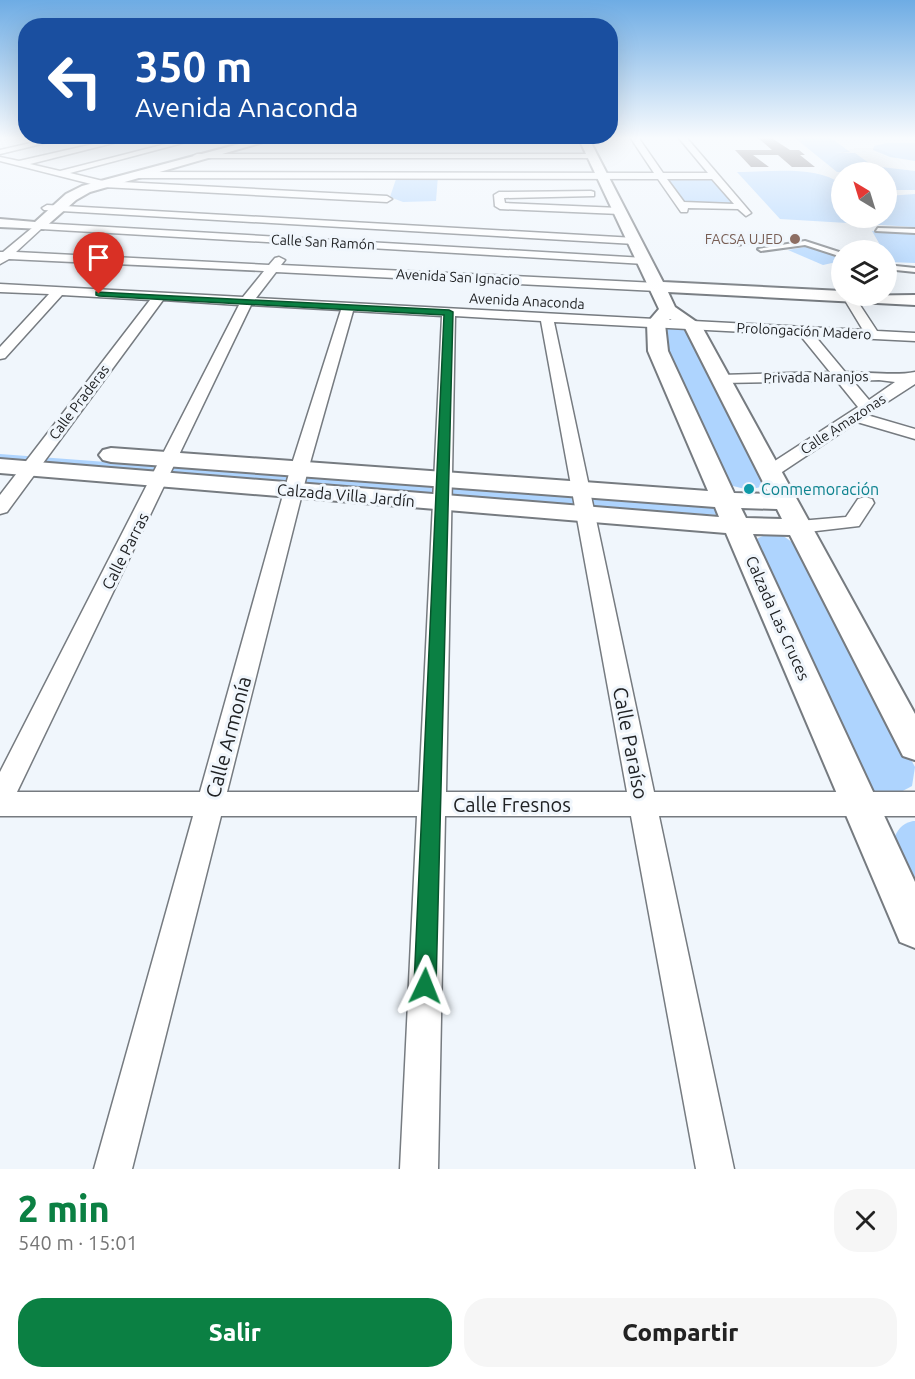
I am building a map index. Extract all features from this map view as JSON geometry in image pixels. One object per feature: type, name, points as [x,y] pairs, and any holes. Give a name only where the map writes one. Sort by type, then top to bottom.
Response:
[{"type":"street","points":[[2,255],[68,194],[76,192]]},
{"type":"street","points":[[235,192],[387,200]]},
{"type":"street","points":[[609,192],[669,311],[721,379],[915,746]]},
{"type":"street","points":[[672,192],[683,207],[744,210],[728,192]]},
{"type":"street","points":[[599,210],[591,194],[499,195],[500,206],[620,211]]},
{"type":"street","points":[[52,208],[635,241]]},
{"type":"street","name":"Calle San Ramón","points":[[0,223],[645,261]]},
{"type":"street","name":"Calle Parras","points":[[0,802],[247,302],[272,268],[296,241]]},
{"type":"street","name":"Avenida San Ignacio","points":[[2,255],[272,268],[669,311],[831,298]]},
{"type":"street","name":"Avenida Anaconda","points":[[0,288],[547,318],[669,311]]},
{"type":"street","points":[[0,355],[59,291]]},
{"type":"street","name":"Calle Praderas","points":[[0,508],[159,297]]},
{"type":"street","name":"Avenida San Ignacio","points":[[897,299],[915,300]]},
{"type":"street","points":[[855,306],[873,335]]},
{"type":"street","name":"Calle Armonía","points":[[113,1169],[296,480],[348,307]]},
{"type":"street","name":"Prolongación Madero","points":[[669,311],[804,331],[915,337]]},
{"type":"street","name":"Calzada Las Cruces","points":[[669,311],[658,351],[915,928]]},
{"type":"street","points":[[419,1169],[449,312]]},
{"type":"street","name":"Calle Paraíso","points":[[547,318],[715,1169]]},
{"type":"street","points":[[804,331],[841,377],[861,412],[915,434]]},
{"type":"street","name":"Privada Naranjos","points":[[721,379],[886,376],[914,378]]},
{"type":"street","name":"Calle Amazonas","points":[[770,472],[914,378]]},
{"type":"street","name":"Calzada Villa Jardín","points":[[0,447],[35,459],[731,513],[799,527]]},
{"type":"street","name":"Calzada Villa Jardín","points":[[0,466],[35,459]]},
{"type":"street","name":"Calzada Villa Jardín","points":[[731,513],[786,502]]},
{"type":"street","points":[[799,527],[852,522],[865,503]]},
{"type":"street","name":"Calle Fresnos","points":[[0,802],[915,804]]},
{"type":"lane","points":[[878,230],[915,231]]},
{"type":"lane","points":[[761,249],[805,243],[831,251]]},
{"type":"lane","points":[[897,268],[915,270]]},
{"type":"shaded area","points":[[392,192],[437,192],[436,201],[403,202],[390,197]]},
{"type":"shaded area","points":[[676,192],[725,192],[737,206],[685,205]]},
{"type":"shaded area","points":[[755,192],[831,192],[831,222],[780,219]]},
{"type":"shaded area","points":[[915,194],[915,227],[897,226],[897,195]]},
{"type":"shaded area","points":[[872,231],[915,233],[915,263],[897,262],[897,240],[877,240]]},
{"type":"shaded area","points":[[810,246],[831,255],[831,263],[823,265],[788,250]]},
{"type":"shaded area","points":[[683,327],[690,331],[765,482],[764,486],[749,490],[729,485],[661,338],[664,328]]},
{"type":"shaded area","points":[[0,454],[715,508],[720,512],[716,515],[0,462]]},
{"type":"shaded area","points":[[768,534],[782,535],[799,547],[915,767],[912,786],[890,795],[881,794],[869,788],[754,543],[758,538]]},
{"type":"shaded area","points":[[915,821],[915,905],[893,841],[900,828]]},
{"type":"building","points":[[738,237],[754,243],[738,247],[722,241]]},
{"type":"place","name":"FACSA UJED","points":[[795,239]]},
{"type":"place","name":"Conmemoración","points":[[749,489]]},
{"type":"route","points":[[99,294],[449,312],[440,502],[425,986]]}]
